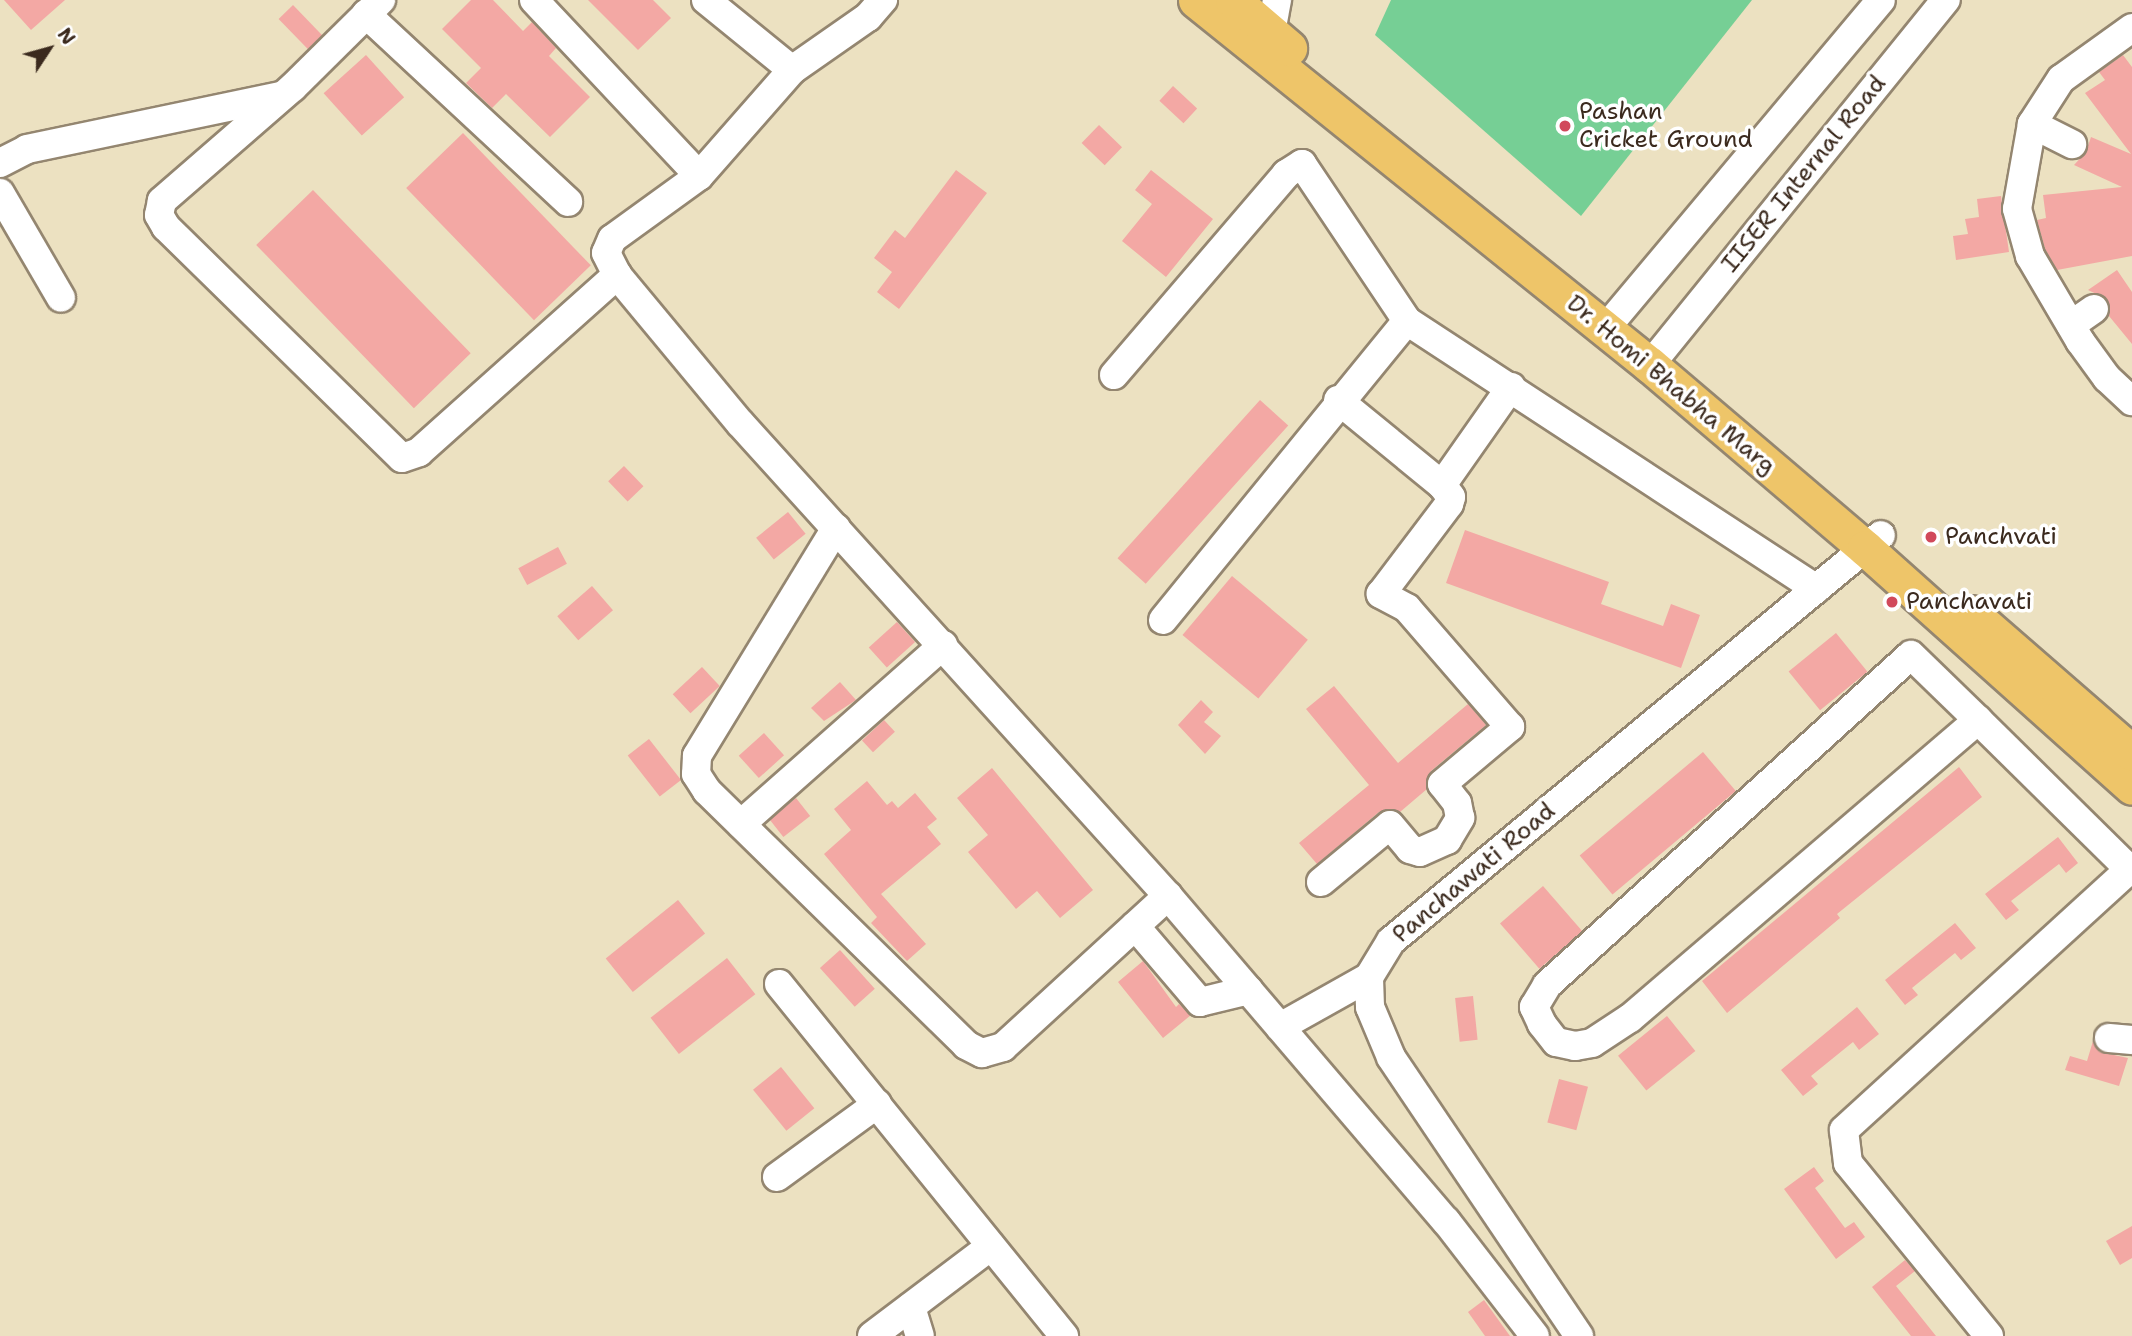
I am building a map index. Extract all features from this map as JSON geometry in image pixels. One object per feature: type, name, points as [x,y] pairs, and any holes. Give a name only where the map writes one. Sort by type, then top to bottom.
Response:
[{"type":"main road","name":"Dr. Homi Bhabha Marg","points":[[1196,0],[1271,31]]},
{"type":"main road","name":"Dr. Homi Bhabha Marg","points":[[1233,0],[1873,542],[2132,753]]},
{"type":"main road","name":"Dr. Homi Bhabha Marg","points":[[1873,542],[2132,787]]},
{"type":"street","points":[[534,0],[699,176]]},
{"type":"street","points":[[706,0],[792,70]]},
{"type":"street","points":[[883,0],[868,17],[792,70],[699,176],[612,239],[611,264],[740,423],[1168,896],[1446,1221],[1535,1336]]},
{"type":"street","name":"IISER Internal Road","points":[[1612,320],[1881,0]]},
{"type":"street","name":"IISER Internal Road","points":[[1656,357],[1946,0]]},
{"type":"street","points":[[568,202],[374,7],[284,95],[162,201],[159,215],[395,455],[402,458],[419,452],[611,264]]},
{"type":"street","points":[[2132,28],[2061,79],[2032,124],[2017,209],[2030,256],[2071,325],[2107,378],[2132,401]]},
{"type":"street","points":[[0,163],[27,149],[284,95]]},
{"type":"street","points":[[2032,124],[2072,144]]},
{"type":"street","points":[[1114,375],[1286,174],[1302,164],[1407,321],[1816,589]]},
{"type":"street","points":[[0,193],[61,298]]},
{"type":"street","points":[[2071,325],[2094,309]]},
{"type":"street","points":[[1163,620],[1338,400],[1407,321]]},
{"type":"street","points":[[1442,485],[1511,387]]},
{"type":"street","points":[[1321,881],[1390,825],[1410,849],[1420,852],[1447,840],[1460,818],[1457,803],[1442,784],[1510,727],[1407,608],[1381,594],[1451,497],[1442,485],[1338,400]]},
{"type":"street","points":[[836,528],[697,756],[699,780],[966,1045],[982,1053],[1003,1047],[1168,896]]},
{"type":"street","name":"Panchawati Road","points":[[1369,977],[1391,941],[1873,542]]},
{"type":"street","points":[[741,824],[943,645]]},
{"type":"street","points":[[1978,720],[1630,1018],[1591,1042],[1575,1046],[1556,1041],[1542,1024],[1534,1007],[1547,985],[1911,655],[1978,720],[2131,871],[1844,1130],[1848,1163],[1989,1336]]},
{"type":"street","points":[[1447,840],[1474,872]]},
{"type":"street","points":[[1135,926],[1200,1002],[1249,990]]},
{"type":"street","points":[[1280,1027],[1369,977],[1370,1007],[1391,1057],[1579,1336]]},
{"type":"street","points":[[779,984],[1065,1336]]},
{"type":"street","points":[[777,1177],[877,1104]]},
{"type":"street","points":[[872,1336],[915,1327],[991,1246]]},
{"type":"green space","name":"Pashan Cricket Ground","points":[[1391,0],[1752,0],[1581,216],[1375,35]]},
{"type":"building","points":[[4,0],[65,0],[31,30]]},
{"type":"building","points":[[471,0],[493,0],[523,31],[532,22],[556,48],[549,56],[590,97],[550,137],[506,94],[492,108],[466,83],[481,68],[442,29]]},
{"type":"building","points":[[588,0],[653,0],[671,18],[638,50]]},
{"type":"building","points":[[293,5],[322,35],[308,49],[279,19]]},
{"type":"building","points":[[366,55],[404,97],[362,135],[324,93]]},
{"type":"building","points":[[2123,55],[2132,67],[2132,256],[2057,270],[2045,249],[2037,220],[2046,218],[2043,195],[2122,187],[2074,165],[2086,152],[2091,137],[2131,154],[2085,93],[2105,80],[2099,72]]},
{"type":"building","points":[[1173,86],[1197,109],[1183,123],[1159,101]]},
{"type":"building","points":[[1099,125],[1122,147],[1105,165],[1082,143]]},
{"type":"building","points":[[463,133],[591,265],[534,320],[406,188]]},
{"type":"building","points":[[956,170],[987,193],[899,309],[877,292],[892,272],[874,258],[895,230],[905,238]]},
{"type":"building","points":[[1151,170],[1213,219],[1166,277],[1122,241],[1152,204],[1135,190]]},
{"type":"building","points":[[313,190],[471,353],[414,408],[256,245]]},
{"type":"building","points":[[2001,196],[2009,252],[1956,260],[1953,236],[1968,234],[1965,219],[1979,217],[1977,199]]},
{"type":"building","points":[[2117,270],[2132,292],[2132,344],[2109,316],[2107,299],[2088,290]]},
{"type":"building","points":[[1260,400],[1288,425],[1146,584],[1117,558]]},
{"type":"building","points":[[624,466],[643,486],[628,501],[608,481]]},
{"type":"building","points":[[788,512],[806,534],[774,560],[756,538]]},
{"type":"building","points":[[1465,530],[1609,582],[1601,604],[1663,626],[1671,604],[1700,615],[1681,668],[1446,583]]},
{"type":"building","points":[[558,547],[567,564],[527,585],[518,568]]},
{"type":"building","points":[[1232,576],[1308,640],[1258,699],[1183,635]]},
{"type":"building","points":[[592,586],[613,610],[578,640],[557,616]]},
{"type":"building","points":[[897,622],[915,642],[887,667],[869,647]]},
{"type":"building","points":[[1836,633],[1867,672],[1820,710],[1789,671]]},
{"type":"building","points":[[702,667],[720,686],[690,713],[673,694]]},
{"type":"building","points":[[840,682],[856,700],[824,721],[811,708]]},
{"type":"building","points":[[1334,686],[1398,763],[1468,704],[1486,725],[1431,771],[1427,789],[1400,812],[1379,812],[1317,864],[1299,843],[1369,785],[1306,709]]},
{"type":"building","points":[[1201,700],[1213,712],[1204,722],[1221,736],[1205,754],[1178,725]]},
{"type":"building","points":[[884,720],[895,732],[873,752],[862,740]]},
{"type":"building","points":[[764,733],[784,755],[759,778],[739,756]]},
{"type":"building","points":[[649,739],[681,780],[660,797],[628,756]]},
{"type":"building","points":[[1703,752],[1736,791],[1612,895],[1580,855]]},
{"type":"building","points":[[1959,767],[1982,797],[1837,914],[1840,918],[1727,1013],[1702,981]]},
{"type":"building","points":[[992,768],[1093,890],[1060,918],[1037,891],[1016,909],[968,852],[988,835],[957,798]]},
{"type":"building","points":[[867,781],[887,805],[892,801],[898,808],[915,793],[937,819],[927,827],[941,844],[881,894],[926,944],[907,961],[871,923],[877,917],[824,854],[851,830],[834,809]]},
{"type":"building","points":[[796,798],[810,816],[783,837],[769,819]]},
{"type":"building","points":[[2058,837],[2078,863],[2066,873],[2059,864],[2011,901],[2019,910],[2006,920],[1985,894]]},
{"type":"building","points":[[1543,886],[1582,931],[1539,969],[1500,923]]},
{"type":"building","points":[[678,900],[705,933],[633,992],[606,959]]},
{"type":"building","points":[[1955,923],[1976,948],[1961,960],[1955,953],[1912,988],[1918,995],[1905,1005],[1885,980]]},
{"type":"building","points":[[840,950],[875,989],[855,1007],[820,968]]},
{"type":"building","points":[[727,958],[755,994],[679,1054],[651,1018]]},
{"type":"building","points":[[1143,961],[1176,1007],[1179,1004],[1191,1015],[1163,1038],[1118,982]]},
{"type":"building","points":[[1473,996],[1478,1040],[1460,1042],[1455,998]]},
{"type":"building","points":[[1857,1007],[1879,1034],[1859,1050],[1853,1042],[1811,1076],[1818,1084],[1803,1096],[1781,1070]]},
{"type":"building","points":[[1667,1016],[1695,1051],[1646,1091],[1618,1056]]},
{"type":"building","points":[[2093,1041],[2100,1052],[2128,1058],[2119,1086],[2065,1070],[2070,1056],[2087,1061]]},
{"type":"building","points":[[781,1067],[814,1108],[786,1131],[753,1090]]},
{"type":"building","points":[[1559,1079],[1588,1087],[1576,1130],[1547,1122]]},
{"type":"building","points":[[1814,1167],[1824,1181],[1815,1188],[1845,1228],[1854,1222],[1865,1237],[1836,1259],[1784,1189]]},
{"type":"building","points":[[2132,1226],[2132,1258],[2120,1265],[2106,1241]]},
{"type":"building","points":[[1905,1260],[1915,1271],[1896,1286],[1936,1336],[1911,1336],[1872,1287]]},
{"type":"building","points":[[1484,1300],[1510,1336],[1485,1336],[1468,1312]]},
{"type":"place","name":"Pashan Cricket Ground","points":[[1565,126]]},
{"type":"place","name":"Panchvati","points":[[1931,537]]},
{"type":"place","name":"Panchavati","points":[[1892,602]]}]
